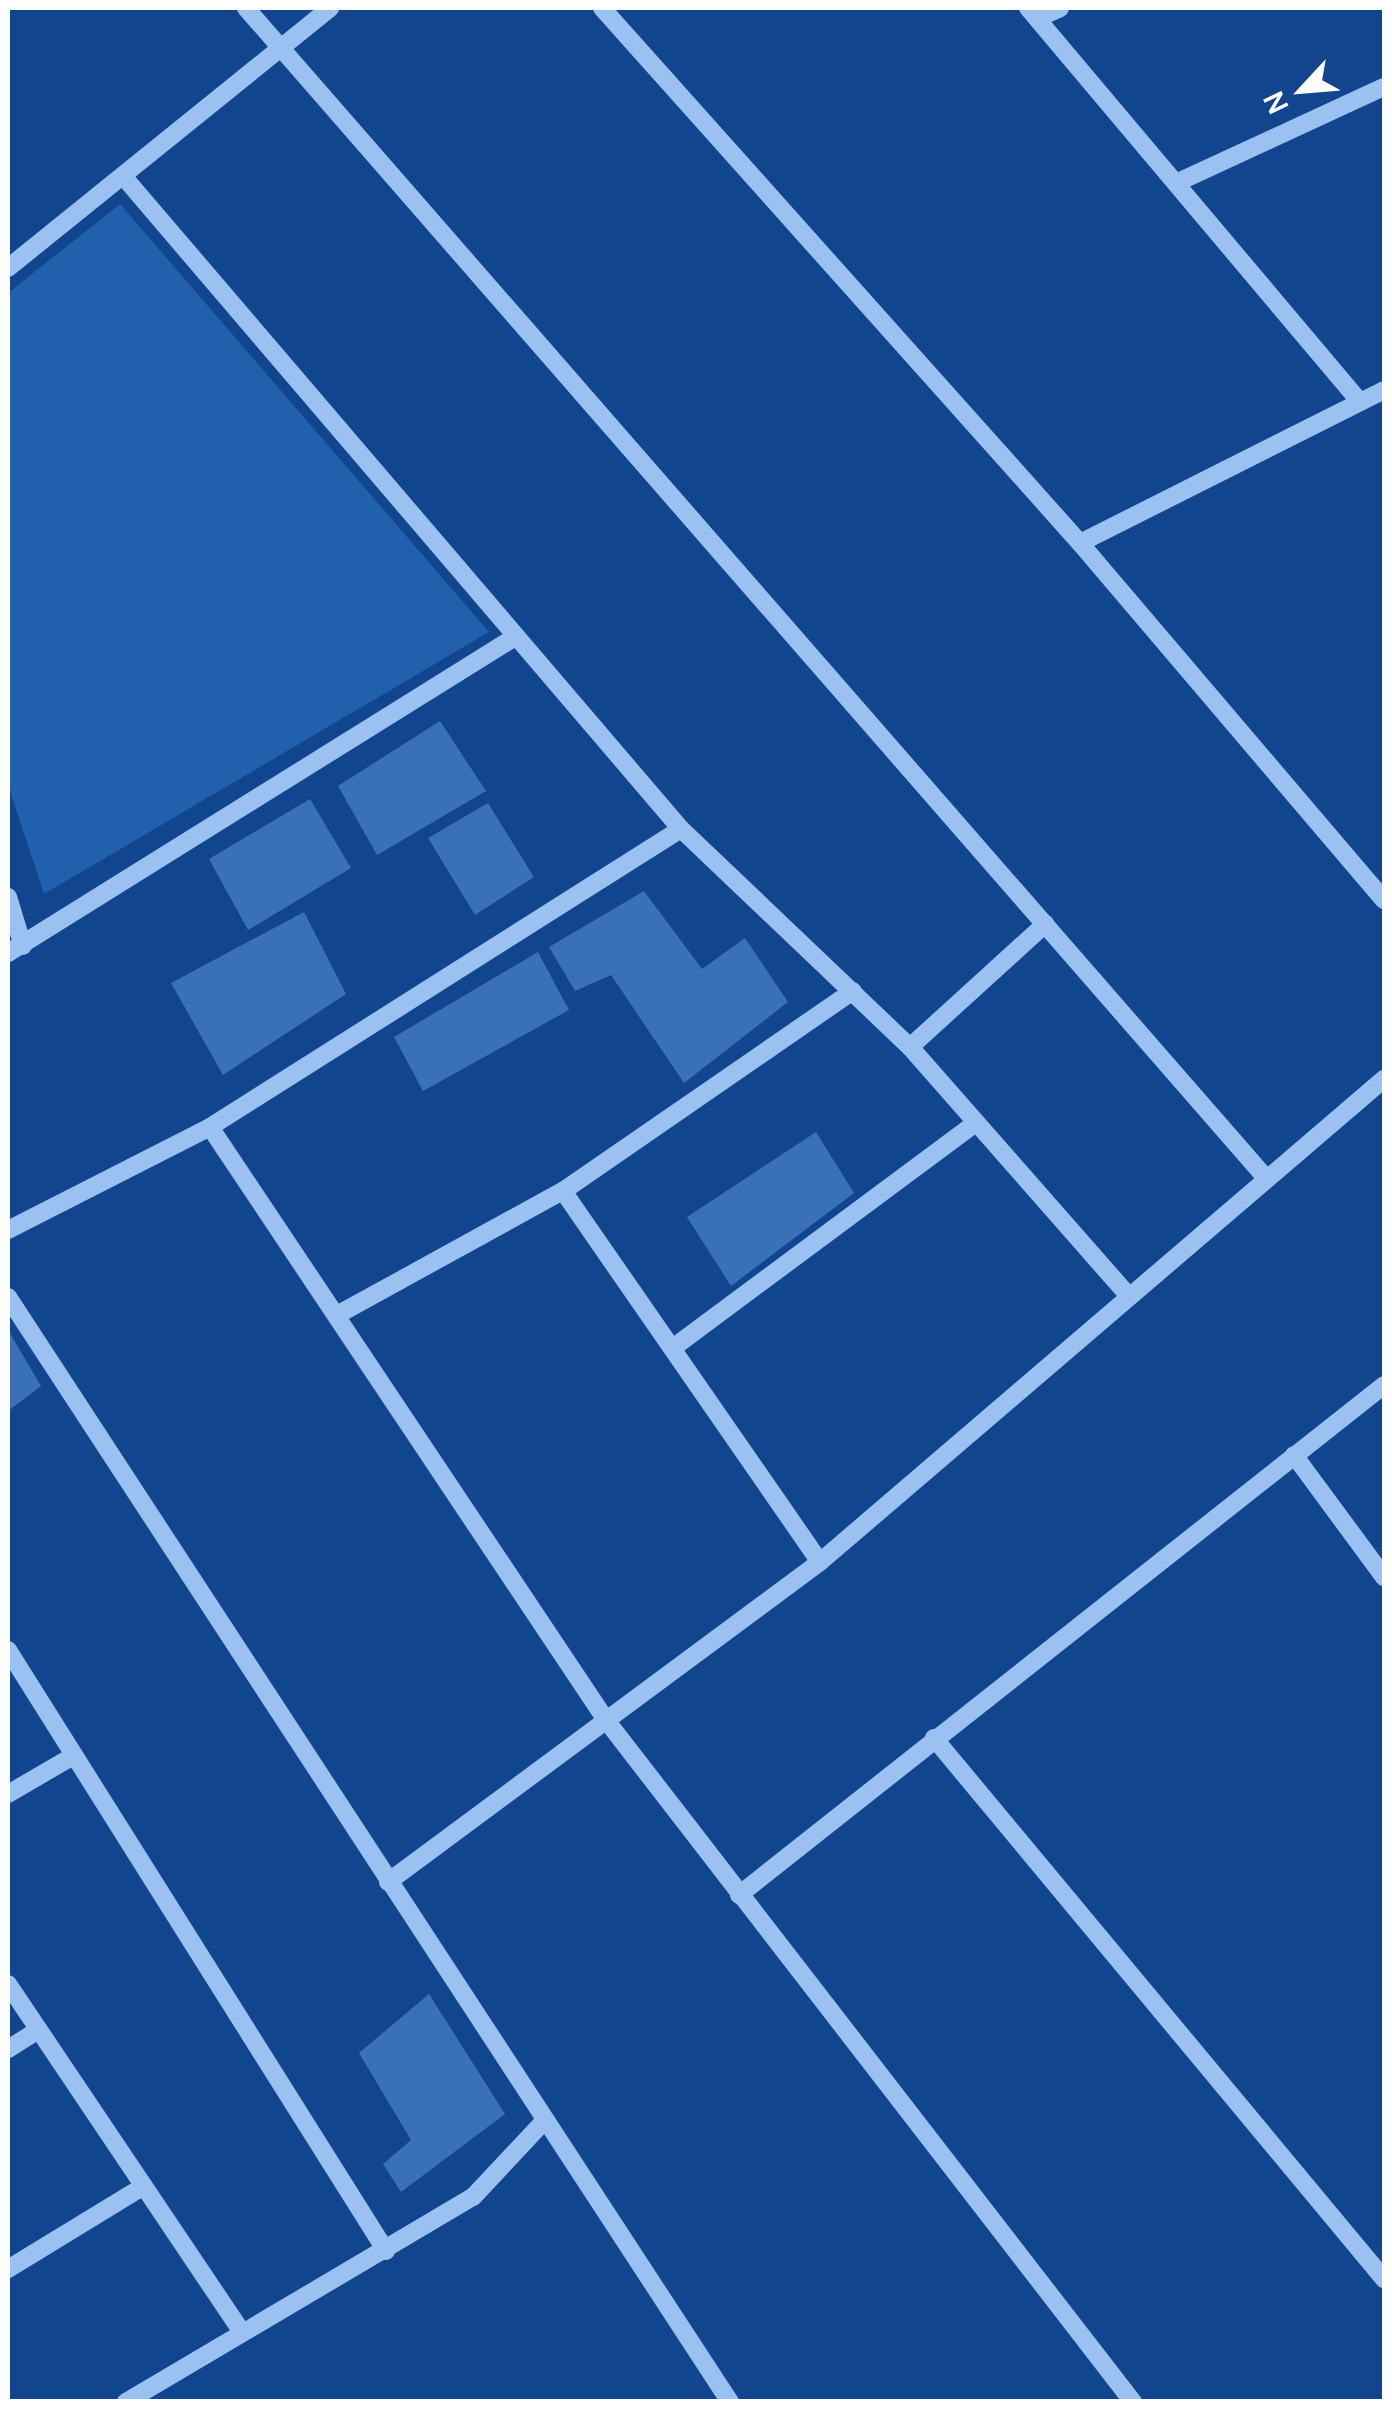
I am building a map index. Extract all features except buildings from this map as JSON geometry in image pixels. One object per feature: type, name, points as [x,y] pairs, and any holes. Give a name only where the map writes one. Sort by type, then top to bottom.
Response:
[{"type":"street","points":[[246,8],[1266,1178]]},
{"type":"street","points":[[8,268],[330,8]]},
{"type":"street","points":[[602,8],[1080,543],[1384,900]]},
{"type":"street","points":[[1060,8],[1033,13],[1360,402]]},
{"type":"street","points":[[1176,183],[1384,87]]},
{"type":"street","points":[[123,176],[682,829],[910,1047],[1129,1296]]},
{"type":"street","points":[[1080,543],[1384,390]]},
{"type":"street","points":[[8,897],[15,949],[514,637]]},
{"type":"street","points":[[8,1230],[210,1127],[682,829]]},
{"type":"street","points":[[910,1047],[1045,924]]},
{"type":"street","points":[[337,1315],[563,1191],[853,991]]},
{"type":"street","points":[[388,1882],[820,1562],[1384,1080]]},
{"type":"street","points":[[674,1347],[974,1124]]},
{"type":"street","points":[[210,1127],[606,1720],[1133,2402]]},
{"type":"street","points":[[563,1191],[820,1562]]},
{"type":"street","points":[[8,1297],[730,2402]]},
{"type":"street","points":[[739,1895],[1384,1385]]},
{"type":"street","points":[[1294,1455],[1384,1576]]},
{"type":"street","points":[[8,1650],[386,2251]]},
{"type":"street","points":[[934,1738],[1384,2279]]},
{"type":"street","points":[[8,1794],[73,1756]]},
{"type":"street","points":[[8,1984],[242,2332]]},
{"type":"street","points":[[8,2049],[39,2030]]},
{"type":"street","points":[[126,2402],[473,2197],[546,2120]]},
{"type":"street","points":[[8,2270],[144,2186]]},
{"type":"shaded area","points":[[120,204],[489,632],[44,894],[8,785],[8,293]]}]
